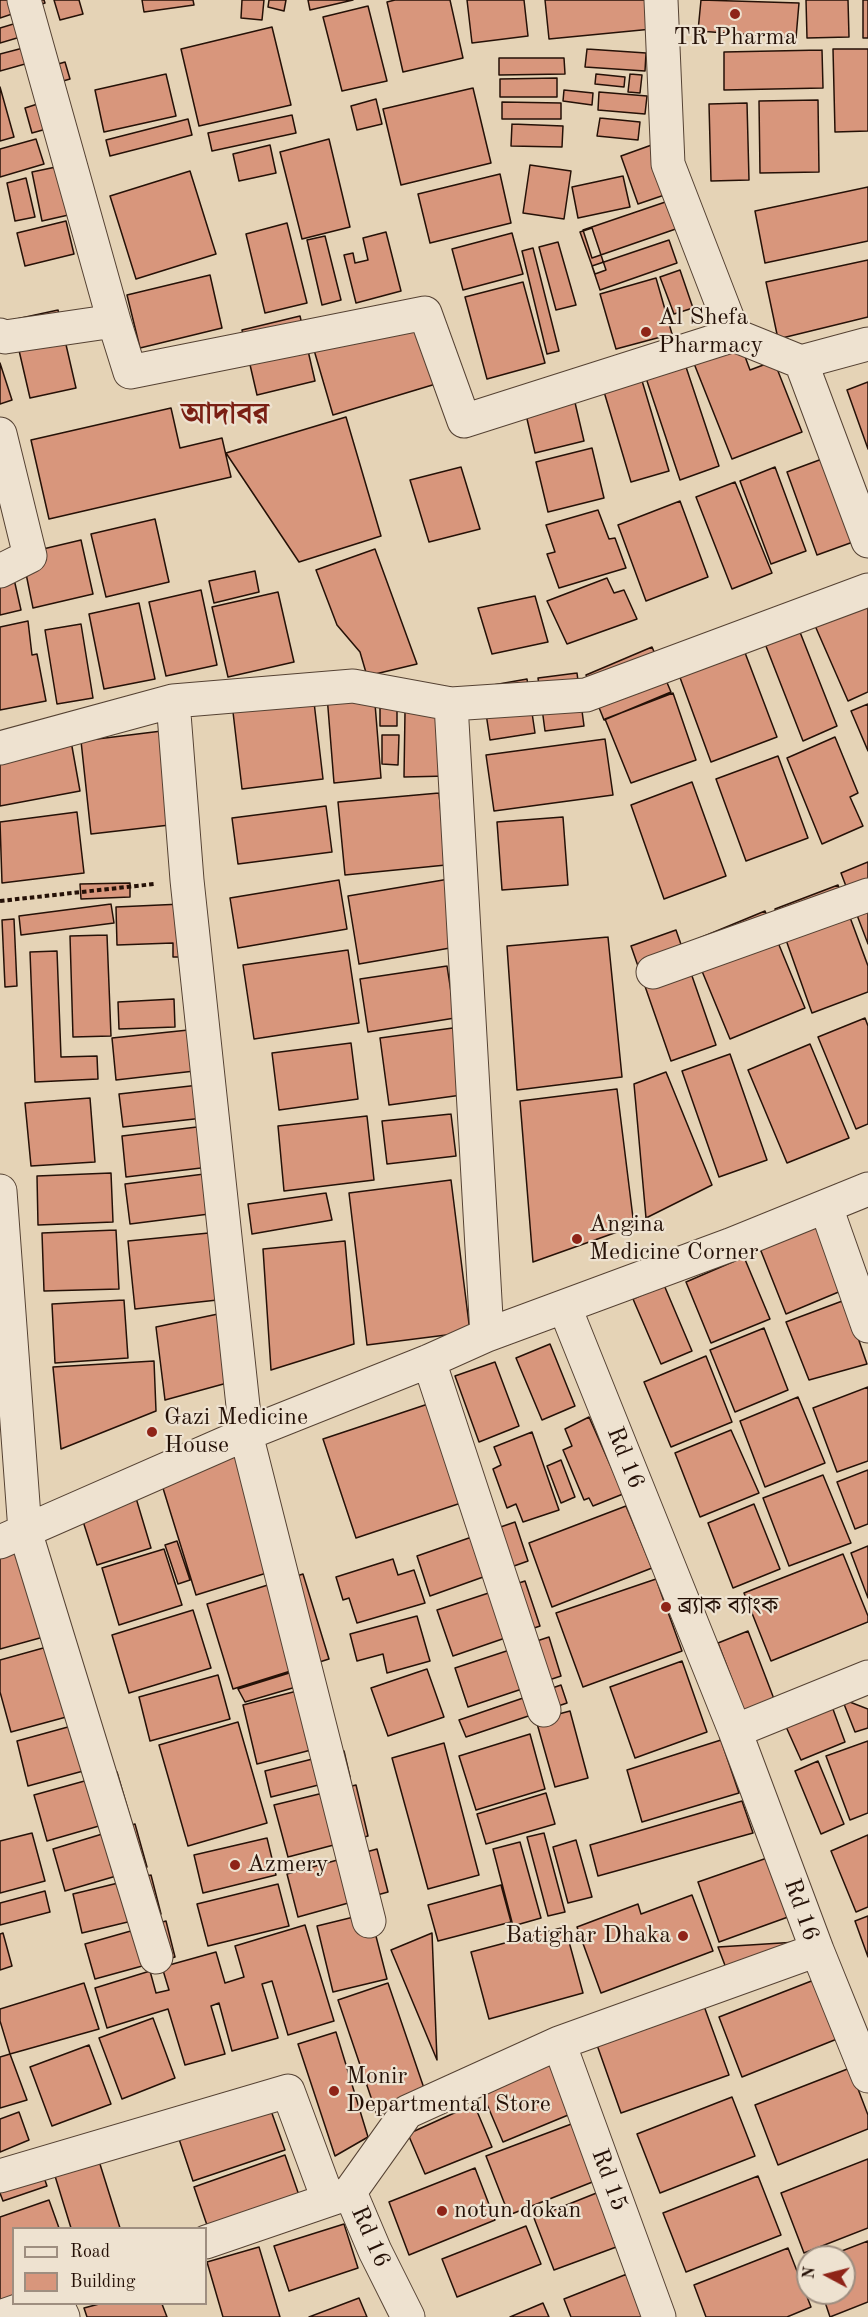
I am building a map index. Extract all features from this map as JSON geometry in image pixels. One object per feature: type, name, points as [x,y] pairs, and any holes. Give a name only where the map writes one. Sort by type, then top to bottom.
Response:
[{"type":"street","points":[[24,0],[130,372],[425,313],[464,421],[734,335],[801,362],[868,344]]},
{"type":"street","points":[[661,0],[668,164],[734,335]]},
{"type":"street","points":[[2,330],[114,321]]},
{"type":"street","points":[[801,362],[868,542]]},
{"type":"street","points":[[0,434],[30,556],[0,571]]},
{"type":"street","points":[[0,747],[173,701],[353,686],[451,704],[586,695],[868,590]]},
{"type":"street","points":[[173,701],[187,880],[246,1434],[369,1921]]},
{"type":"street","points":[[451,704],[487,1335]]},
{"type":"street","points":[[653,972],[868,895]]},
{"type":"street","points":[[12,1537],[246,1434],[429,1361],[487,1335],[565,1308],[868,1189]]},
{"type":"street","points":[[0,1191],[12,1537],[156,1957]]},
{"type":"street","points":[[826,1207],[868,1326]]},
{"type":"street","name":"Rd 16","points":[[408,2317],[375,2251],[339,2196],[407,2112],[559,2043],[817,1950],[735,1731],[565,1308]]},
{"type":"street","points":[[429,1361],[544,1710]]},
{"type":"street","points":[[735,1731],[868,1677]]},
{"type":"street","points":[[817,1950],[868,2076]]},
{"type":"street","name":"Rd 15","points":[[559,2043],[659,2317]]},
{"type":"street","points":[[0,2176],[288,2091],[339,2196],[207,2242]]},
{"type":"street","points":[[0,2317],[34,2305]]},
{"type":"path","points":[[0,901],[187,880]]},
{"type":"building","points":[[0,0],[44,0],[45,3],[0,18]]},
{"type":"building","points":[[54,0],[79,0],[83,14],[60,20]]},
{"type":"building","points":[[142,0],[193,0],[194,5],[144,12]]},
{"type":"building","points":[[242,0],[264,0],[262,20],[241,18]]},
{"type":"building","points":[[269,0],[286,0],[284,11],[268,7]]},
{"type":"building","points":[[308,0],[353,0],[310,10]]},
{"type":"building","points":[[450,0],[463,58],[403,72],[387,2]]},
{"type":"building","points":[[467,0],[524,0],[528,36],[472,43]]},
{"type":"building","points":[[545,0],[650,0],[652,29],[549,39]]},
{"type":"building","points":[[701,0],[799,3],[796,38],[698,31]]},
{"type":"building","points":[[806,0],[848,0],[849,37],[807,38]]},
{"type":"building","points":[[863,0],[868,0],[868,38],[863,38]]},
{"type":"building","points":[[368,6],[387,81],[342,91],[323,17]]},
{"type":"building","points":[[40,16],[44,30],[0,43],[0,28]]},
{"type":"building","points":[[272,27],[291,105],[199,126],[181,49]]},
{"type":"building","points":[[46,42],[50,57],[0,71],[0,54]]},
{"type":"building","points":[[587,49],[646,53],[645,71],[585,67]]},
{"type":"building","points":[[833,49],[868,49],[868,131],[835,132]]},
{"type":"building","points":[[822,50],[823,88],[724,90],[724,52]]},
{"type":"building","points":[[499,58],[564,58],[565,74],[499,75]]},
{"type":"building","points":[[65,62],[70,79],[39,88],[34,71]]},
{"type":"building","points":[[166,74],[176,116],[104,132],[95,90]]},
{"type":"building","points":[[596,74],[625,77],[624,87],[595,84]]},
{"type":"building","points":[[630,74],[642,75],[640,93],[628,92]]},
{"type":"building","points":[[557,78],[557,97],[500,97],[500,79]]},
{"type":"building","points":[[0,87],[14,137],[0,141]]},
{"type":"building","points":[[473,88],[491,163],[401,185],[383,109]]},
{"type":"building","points":[[564,90],[593,93],[592,105],[563,101]]},
{"type":"building","points":[[599,92],[647,96],[645,114],[598,110]]},
{"type":"building","points":[[376,99],[382,124],[357,130],[351,106]]},
{"type":"building","points":[[50,100],[57,126],[32,133],[25,108]]},
{"type":"building","points":[[818,100],[819,172],[760,173],[759,101]]},
{"type":"building","points":[[502,102],[561,103],[561,119],[502,119]]},
{"type":"building","points":[[747,103],[749,180],[711,181],[709,104]]},
{"type":"building","points":[[292,115],[296,133],[212,151],[208,133]]},
{"type":"building","points":[[600,118],[640,122],[638,140],[597,136]]},
{"type":"building","points":[[188,119],[192,135],[110,156],[106,140]]},
{"type":"building","points":[[512,124],[563,126],[562,147],[511,146]]},
{"type":"building","points":[[671,138],[688,187],[638,204],[621,156]]},
{"type":"building","points":[[36,139],[44,164],[0,177],[0,149]]},
{"type":"building","points":[[329,139],[350,227],[302,239],[280,152]]},
{"type":"building","points":[[270,145],[276,173],[239,181],[233,154]]},
{"type":"building","points":[[75,163],[86,211],[42,221],[32,172]]},
{"type":"building","points":[[530,165],[571,171],[564,219],[523,213]]},
{"type":"building","points":[[190,171],[216,254],[136,279],[110,196]]},
{"type":"building","points":[[500,174],[511,223],[430,243],[418,194]]},
{"type":"building","points":[[623,176],[630,207],[578,218],[572,187]]},
{"type":"building","points":[[26,178],[35,217],[15,221],[7,183]]},
{"type":"building","points":[[868,187],[868,241],[765,263],[755,211]]},
{"type":"building","points":[[683,196],[693,223],[592,258],[583,230]]},
{"type":"building","points":[[66,221],[74,254],[25,266],[17,233]]},
{"type":"building","points":[[287,223],[307,303],[265,313],[246,234]]},
{"type":"building","points":[[592,228],[606,270],[595,274],[580,232]]},
{"type":"building","points":[[386,232],[401,291],[356,303],[344,255],[353,253],[355,263],[368,260],[363,238]]},
{"type":"building","points":[[512,233],[523,274],[463,290],[452,249]]},
{"type":"building","points":[[325,236],[341,300],[322,305],[307,240]]},
{"type":"building","points":[[669,240],[677,263],[600,290],[592,266]]},
{"type":"building","points":[[558,242],[576,305],[556,310],[539,247]]},
{"type":"building","points":[[533,248],[559,351],[547,354],[522,251]]},
{"type":"building","points":[[868,260],[868,317],[778,339],[766,282]]},
{"type":"building","points":[[680,270],[693,308],[674,314],[660,277]]},
{"type":"building","points":[[210,275],[222,328],[140,348],[127,295]]},
{"type":"building","points":[[656,278],[672,334],[616,349],[600,294]]},
{"type":"building","points":[[523,282],[545,363],[487,379],[465,297]]},
{"type":"building","points":[[58,310],[76,388],[30,398],[12,320]]},
{"type":"building","points":[[300,316],[315,381],[257,395],[242,330]]},
{"type":"building","points":[[421,318],[439,383],[333,415],[314,350]]},
{"type":"building","points":[[740,343],[750,370],[774,361],[802,432],[732,459],[693,361]]},
{"type":"building","points":[[684,361],[719,466],[680,480],[645,375]]},
{"type":"building","points":[[0,363],[12,400],[0,404]]},
{"type":"building","points":[[637,364],[669,471],[631,482],[599,375]]},
{"type":"building","points":[[569,377],[584,441],[535,453],[520,389]]},
{"type":"building","points":[[868,382],[868,449],[847,390]]},
{"type":"building","points":[[171,408],[180,448],[222,438],[231,477],[49,519],[31,440]]},
{"type":"building","points":[[346,417],[381,536],[299,562],[226,453]]},
{"type":"building","points":[[592,448],[604,498],[548,512],[536,462]]},
{"type":"building","points":[[822,459],[853,542],[817,555],[787,472]]},
{"type":"building","points":[[461,467],[480,529],[429,542],[410,480]]},
{"type":"building","points":[[775,467],[806,551],[771,564],[740,481]]},
{"type":"building","points":[[735,482],[772,573],[732,589],[696,497]]},
{"type":"building","points":[[680,501],[708,577],[646,601],[618,525]]},
{"type":"building","points":[[598,510],[609,539],[615,538],[626,568],[559,588],[547,554],[555,552],[546,525]]},
{"type":"building","points":[[155,519],[169,582],[106,597],[91,534]]},
{"type":"building","points":[[81,540],[93,594],[33,608],[22,554]]},
{"type":"building","points":[[375,549],[417,664],[367,676],[360,652],[337,625],[316,570]]},
{"type":"building","points":[[9,557],[21,610],[0,615],[0,559]]},
{"type":"building","points":[[255,571],[259,592],[214,603],[209,581]]},
{"type":"building","points":[[607,578],[614,593],[624,590],[637,619],[567,644],[547,601]]},
{"type":"building","points":[[868,587],[868,692],[848,701],[809,612]]},
{"type":"building","points":[[201,590],[217,665],[166,676],[149,602]]},
{"type":"building","points":[[278,592],[294,662],[228,677],[212,607]]},
{"type":"building","points":[[535,596],[548,642],[492,654],[478,608]]},
{"type":"building","points":[[139,603],[155,679],[104,689],[89,614]]},
{"type":"building","points":[[28,621],[32,655],[37,654],[46,701],[0,710],[0,627]]},
{"type":"building","points":[[796,622],[837,726],[803,741],[762,636]]},
{"type":"building","points":[[81,624],[93,698],[57,704],[45,630]]},
{"type":"building","points":[[736,629],[777,737],[711,762],[671,653]]},
{"type":"building","points":[[652,647],[671,692],[604,720],[586,675]]},
{"type":"building","points":[[577,673],[584,726],[545,731],[538,678]]},
{"type":"building","points":[[373,679],[381,778],[334,783],[326,683]]},
{"type":"building","points":[[527,679],[535,733],[490,740],[482,687]]},
{"type":"building","points":[[673,693],[696,760],[631,783],[605,719]]},
{"type":"building","points":[[380,697],[397,697],[397,726],[380,726]]},
{"type":"building","points":[[314,702],[323,779],[242,789],[233,712]]},
{"type":"building","points":[[868,704],[868,751],[851,711]]},
{"type":"building","points":[[405,712],[445,713],[448,776],[404,777]]},
{"type":"building","points":[[186,728],[196,822],[91,834],[81,741]]},
{"type":"building","points":[[69,730],[80,791],[0,806],[0,743]]},
{"type":"building","points":[[382,735],[399,735],[398,765],[382,764]]},
{"type":"building","points":[[835,737],[858,793],[850,797],[863,826],[822,844],[787,758]]},
{"type":"building","points":[[605,739],[613,795],[494,811],[486,755]]},
{"type":"building","points":[[778,756],[808,838],[746,861],[716,779]]},
{"type":"building","points":[[692,782],[726,876],[664,899],[631,805]]},
{"type":"building","points":[[439,793],[446,865],[345,875],[338,802]]},
{"type":"building","points":[[326,806],[332,852],[238,864],[232,818]]},
{"type":"building","points":[[77,812],[84,873],[2,883],[0,822]]},
{"type":"building","points":[[563,817],[568,885],[502,890],[497,822]]},
{"type":"building","points":[[868,862],[868,944],[841,873]]},
{"type":"building","points":[[455,878],[467,945],[359,964],[348,896]]},
{"type":"building","points":[[339,880],[347,929],[238,948],[230,898]]},
{"type":"building","points":[[130,883],[130,897],[81,899],[80,884]]},
{"type":"building","points":[[838,885],[868,966],[868,992],[812,1013],[775,909]]},
{"type":"building","points":[[204,903],[206,957],[173,957],[173,943],[117,945],[116,907]]},
{"type":"building","points":[[111,904],[114,923],[21,935],[19,916]]},
{"type":"building","points":[[765,911],[805,1008],[730,1039],[690,942]]},
{"type":"building","points":[[14,919],[17,986],[5,987],[2,920]]},
{"type":"building","points":[[676,930],[716,1045],[671,1061],[631,946]]},
{"type":"building","points":[[107,935],[111,1036],[73,1037],[70,936]]},
{"type":"building","points":[[608,937],[622,1077],[517,1090],[507,946]]},
{"type":"building","points":[[348,950],[359,1023],[254,1039],[243,965]]},
{"type":"building","points":[[57,951],[61,1057],[97,1056],[98,1079],[35,1082],[30,952]]},
{"type":"building","points":[[447,966],[455,1018],[368,1032],[360,979]]},
{"type":"building","points":[[174,999],[175,1027],[119,1029],[118,1002]]},
{"type":"building","points":[[865,1018],[868,1026],[868,1124],[856,1129],[818,1037]]},
{"type":"building","points":[[217,1027],[221,1068],[116,1080],[112,1038]]},
{"type":"building","points":[[460,1027],[469,1094],[389,1105],[380,1038]]},
{"type":"building","points":[[351,1043],[358,1099],[279,1110],[272,1053]]},
{"type":"building","points":[[810,1044],[849,1138],[787,1163],[748,1070]]},
{"type":"building","points":[[730,1054],[767,1160],[719,1177],[682,1071]]},
{"type":"building","points":[[666,1072],[712,1185],[646,1218],[634,1084]]},
{"type":"building","points":[[217,1083],[221,1116],[123,1127],[119,1094]]},
{"type":"building","points":[[617,1089],[634,1226],[533,1262],[520,1101]]},
{"type":"building","points":[[90,1098],[95,1162],[31,1166],[25,1103]]},
{"type":"building","points":[[451,1114],[456,1156],[387,1164],[382,1121]]},
{"type":"building","points":[[367,1116],[374,1180],[284,1191],[278,1126]]},
{"type":"building","points":[[222,1124],[226,1165],[126,1177],[122,1136]]},
{"type":"building","points":[[228,1171],[233,1211],[130,1224],[125,1184]]},
{"type":"building","points":[[111,1173],[113,1222],[38,1225],[37,1176]]},
{"type":"building","points":[[451,1180],[470,1332],[367,1345],[349,1193]]},
{"type":"building","points":[[326,1193],[332,1220],[252,1234],[248,1204]]},
{"type":"building","points":[[817,1225],[841,1291],[786,1314],[759,1246]]},
{"type":"building","points":[[116,1230],[119,1289],[44,1291],[42,1233]]},
{"type":"building","points":[[239,1230],[245,1297],[135,1309],[128,1241]]},
{"type":"building","points":[[345,1241],[354,1344],[271,1370],[263,1249]]},
{"type":"building","points":[[744,1257],[770,1319],[711,1343],[686,1282]]},
{"type":"building","points":[[664,1285],[692,1351],[661,1364],[633,1299]]},
{"type":"building","points":[[124,1300],[128,1358],[55,1363],[52,1304]]},
{"type":"building","points":[[845,1300],[867,1364],[809,1380],[786,1322]]},
{"type":"building","points":[[237,1310],[249,1377],[165,1400],[156,1327]]},
{"type":"building","points":[[764,1328],[788,1390],[735,1412],[710,1350]]},
{"type":"building","points":[[550,1344],[575,1406],[542,1420],[516,1358]]},
{"type":"building","points":[[706,1356],[732,1422],[671,1447],[644,1382]]},
{"type":"building","points":[[154,1361],[156,1411],[61,1449],[53,1367]]},
{"type":"building","points":[[495,1362],[519,1426],[479,1442],[455,1376]]},
{"type":"building","points":[[868,1387],[868,1461],[837,1472],[813,1408]]},
{"type":"building","points":[[449,1397],[482,1496],[356,1538],[323,1439]]},
{"type":"building","points":[[798,1397],[825,1463],[765,1487],[740,1421]]},
{"type":"building","points":[[589,1417],[623,1494],[593,1506],[589,1498],[584,1500],[563,1450],[572,1446],[565,1429]]},
{"type":"building","points":[[731,1430],[759,1493],[700,1517],[675,1453]]},
{"type":"building","points":[[532,1432],[559,1510],[523,1522],[516,1504],[507,1508],[493,1469],[501,1465],[494,1447]]},
{"type":"building","points":[[252,1443],[289,1566],[196,1595],[158,1472]]},
{"type":"building","points":[[561,1460],[575,1497],[561,1503],[547,1466]]},
{"type":"building","points":[[868,1470],[868,1524],[855,1529],[837,1482]]},
{"type":"building","points":[[823,1475],[851,1543],[789,1566],[763,1498]]},
{"type":"building","points":[[136,1498],[151,1548],[97,1565],[81,1515]]},
{"type":"building","points":[[754,1504],[780,1569],[733,1588],[708,1523]]},
{"type":"building","points":[[626,1506],[652,1568],[552,1607],[529,1543]]},
{"type":"building","points":[[515,1522],[528,1561],[430,1596],[417,1556]]},
{"type":"building","points":[[39,1538],[65,1631],[0,1649],[0,1549]]},
{"type":"building","points":[[177,1541],[190,1580],[178,1584],[165,1545]]},
{"type":"building","points":[[868,1546],[868,1598],[851,1553]]},
{"type":"building","points":[[164,1549],[182,1605],[119,1625],[102,1568]]},
{"type":"building","points":[[843,1554],[868,1616],[868,1622],[771,1661],[744,1593]]},
{"type":"building","points":[[393,1559],[398,1575],[414,1570],[425,1603],[357,1623],[349,1598],[343,1600],[336,1577]]},
{"type":"building","points":[[303,1574],[329,1659],[233,1689],[207,1604]]},
{"type":"building","points":[[656,1579],[682,1651],[583,1687],[556,1613]]},
{"type":"building","points":[[525,1581],[540,1626],[453,1656],[437,1610]]},
{"type":"building","points":[[193,1610],[211,1668],[129,1693],[112,1635]]},
{"type":"building","points":[[417,1616],[430,1661],[387,1673],[383,1654],[357,1661],[350,1634]]},
{"type":"building","points":[[748,1631],[774,1699],[744,1711],[718,1643]]},
{"type":"building","points":[[549,1637],[561,1676],[468,1707],[455,1668]]},
{"type":"building","points":[[72,1640],[92,1710],[11,1732],[0,1692],[0,1660]]},
{"type":"building","points":[[682,1661],[707,1732],[635,1758],[610,1687]]},
{"type":"building","points":[[302,1669],[306,1684],[245,1702],[238,1689]]},
{"type":"building","points":[[427,1669],[444,1717],[388,1736],[371,1688]]},
{"type":"building","points":[[218,1675],[230,1719],[150,1741],[139,1697]]},
{"type":"building","points":[[324,1684],[338,1743],[257,1764],[243,1705]]},
{"type":"building","points":[[561,1685],[567,1703],[466,1737],[459,1720]]},
{"type":"building","points":[[842,1699],[868,1709],[868,1728],[855,1732]]},
{"type":"building","points":[[830,1701],[845,1742],[801,1760],[783,1720]]},
{"type":"building","points":[[570,1711],[588,1778],[555,1787],[536,1720]]},
{"type":"building","points":[[97,1719],[109,1764],[28,1786],[17,1741]]},
{"type":"building","points":[[238,1722],[267,1823],[188,1846],[159,1745]]},
{"type":"building","points":[[530,1734],[545,1789],[476,1810],[459,1756]]},
{"type":"building","points":[[721,1740],[739,1793],[642,1822],[627,1770]]},
{"type":"building","points":[[868,1741],[868,1813],[850,1820],[826,1756]]},
{"type":"building","points":[[444,1743],[479,1875],[428,1889],[392,1758]]},
{"type":"building","points":[[344,1751],[350,1777],[271,1797],[265,1771]]},
{"type":"building","points":[[818,1761],[844,1824],[821,1834],[795,1771]]},
{"type":"building","points":[[117,1772],[130,1817],[47,1841],[34,1795]]},
{"type":"building","points":[[356,1785],[368,1836],[288,1857],[274,1805]]},
{"type":"building","points":[[546,1793],[555,1824],[486,1844],[477,1814]]},
{"type":"building","points":[[742,1801],[753,1833],[598,1876],[590,1845]]},
{"type":"building","points":[[135,1824],[147,1867],[65,1891],[53,1849]]},
{"type":"building","points":[[32,1833],[45,1881],[0,1893],[0,1841]]},
{"type":"building","points":[[544,1833],[565,1912],[548,1916],[527,1837]]},
{"type":"building","points":[[868,1835],[868,1907],[856,1912],[831,1851]]},
{"type":"building","name":"Azmery","points":[[267,1838],[276,1875],[203,1893],[194,1855]]},
{"type":"building","points":[[576,1840],[592,1897],[568,1903],[553,1847]]},
{"type":"building","points":[[520,1842],[541,1918],[513,1926],[493,1849]]},
{"type":"building","points":[[377,1849],[388,1892],[298,1917],[287,1874]]},
{"type":"building","points":[[767,1858],[788,1917],[719,1942],[698,1882]]},
{"type":"building","points":[[151,1875],[161,1914],[82,1933],[73,1894]]},
{"type":"building","points":[[278,1884],[289,1926],[208,1946],[197,1904]]},
{"type":"building","points":[[501,1885],[511,1922],[438,1941],[428,1905]]},
{"type":"building","points":[[45,1891],[50,1912],[0,1925],[0,1903]]},
{"type":"building","points":[[692,1895],[713,1951],[601,1993],[577,1927],[638,1904],[641,1914]]},
{"type":"building","points":[[370,1913],[387,1979],[333,1992],[317,1926]]},
{"type":"building","points":[[868,1916],[868,1957],[855,1921]]},
{"type":"building","points":[[166,1921],[175,1957],[95,1979],[85,1944]]},
{"type":"building","points":[[305,1925],[334,2021],[288,2035],[272,1981],[262,1984],[278,2038],[232,2051],[219,2003],[211,2006],[225,2054],[185,2065],[168,2009],[107,2028],[95,1988],[150,1971],[156,1993],[169,1990],[162,1967],[216,1952],[225,1983],[244,1977],[235,1946]]},
{"type":"building","points":[[565,1927],[583,1993],[489,2019],[471,1952]]},
{"type":"building","points":[[3,1933],[12,1966],[0,1970],[0,1934]]},
{"type":"building","points":[[432,1933],[437,2060],[391,1950]]},
{"type":"building","points":[[797,1942],[726,1968],[718,1947]]},
{"type":"building","points":[[814,1980],[837,2039],[742,2077],[719,2017]]},
{"type":"building","points":[[84,1983],[99,2029],[10,2054],[0,2021],[0,2009]]},
{"type":"building","points":[[388,1983],[427,2097],[377,2115],[338,2000]]},
{"type":"building","points":[[704,2006],[729,2075],[621,2113],[597,2045]]},
{"type":"building","points":[[153,2018],[175,2078],[122,2099],[99,2038]]},
{"type":"building","name":"Monir Departmental Store","points":[[336,2032],[368,2137],[335,2156],[298,2044]]},
{"type":"building","points":[[89,2045],[111,2104],[52,2126],[30,2067]]},
{"type":"building","points":[[10,2054],[27,2100],[0,2108],[0,2057]]},
{"type":"building","points":[[553,2059],[573,2113],[503,2142],[480,2088]]},
{"type":"building","points":[[850,2068],[868,2115],[868,2129],[778,2165],[755,2105]]},
{"type":"building","points":[[732,2097],[755,2156],[660,2193],[637,2134]]},
{"type":"building","points":[[474,2104],[492,2147],[425,2174],[408,2134]]},
{"type":"building","points":[[269,2105],[285,2150],[193,2181],[178,2136]]},
{"type":"building","points":[[19,2112],[29,2140],[0,2152],[0,2119]]},
{"type":"building","points":[[574,2123],[595,2181],[509,2215],[486,2156]]},
{"type":"building","points":[[285,2155],[301,2201],[209,2231],[194,2187]]},
{"type":"building","points":[[868,2159],[868,2228],[824,2245],[801,2245],[781,2193]]},
{"type":"building","points":[[99,2161],[120,2227],[71,2227],[55,2176]]},
{"type":"building","points":[[40,2166],[47,2186],[3,2201],[0,2193],[0,2180]]},
{"type":"building","name":"notun dokan","points":[[475,2168],[495,2220],[409,2255],[389,2202]]},
{"type":"building","points":[[758,2176],[781,2235],[686,2272],[663,2213]]},
{"type":"building","points":[[599,2192],[619,2246],[554,2270],[534,2218]]},
{"type":"building","points":[[49,2200],[59,2227],[12,2227],[12,2299],[0,2302],[0,2217]]},
{"type":"building","points":[[344,2224],[358,2268],[289,2291],[274,2246]]},
{"type":"building","points":[[526,2226],[541,2264],[457,2297],[442,2259]]},
{"type":"building","points":[[868,2241],[868,2302],[830,2317],[826,2305],[856,2305],[856,2246]]},
{"type":"building","points":[[259,2247],[280,2317],[223,2317],[207,2262]]},
{"type":"building","points":[[788,2248],[796,2269],[796,2305],[810,2305],[811,2307],[787,2317],[706,2317],[694,2285]]},
{"type":"building","points":[[627,2274],[644,2317],[571,2317],[564,2299]]},
{"type":"building","points":[[359,2298],[367,2317],[309,2317]]},
{"type":"building","points":[[543,2303],[549,2317],[510,2317]]},
{"type":"building","points":[[95,2305],[162,2305],[167,2317],[87,2317],[84,2308]]},
{"type":"place","name":"TR Pharma","points":[[735,14]]},
{"type":"place","name":"Al Shefa Pharmacy","points":[[646,332]]},
{"type":"place","name":"Angina Medicine Corner","points":[[577,1239]]},
{"type":"place","name":"Gazi Medicine House","points":[[152,1432]]},
{"type":"place","name":"ব্র্যাক ব্যাংক","points":[[666,1607]]},
{"type":"place","name":"Azmery","points":[[235,1865]]},
{"type":"place","name":"Batighar Dhaka","points":[[683,1936]]},
{"type":"place","name":"Monir Departmental Store","points":[[334,2091]]},
{"type":"place","name":"notun dokan","points":[[442,2211]]},
{"type":"district","name":"আদাবর","points":[[225,415]]}]
